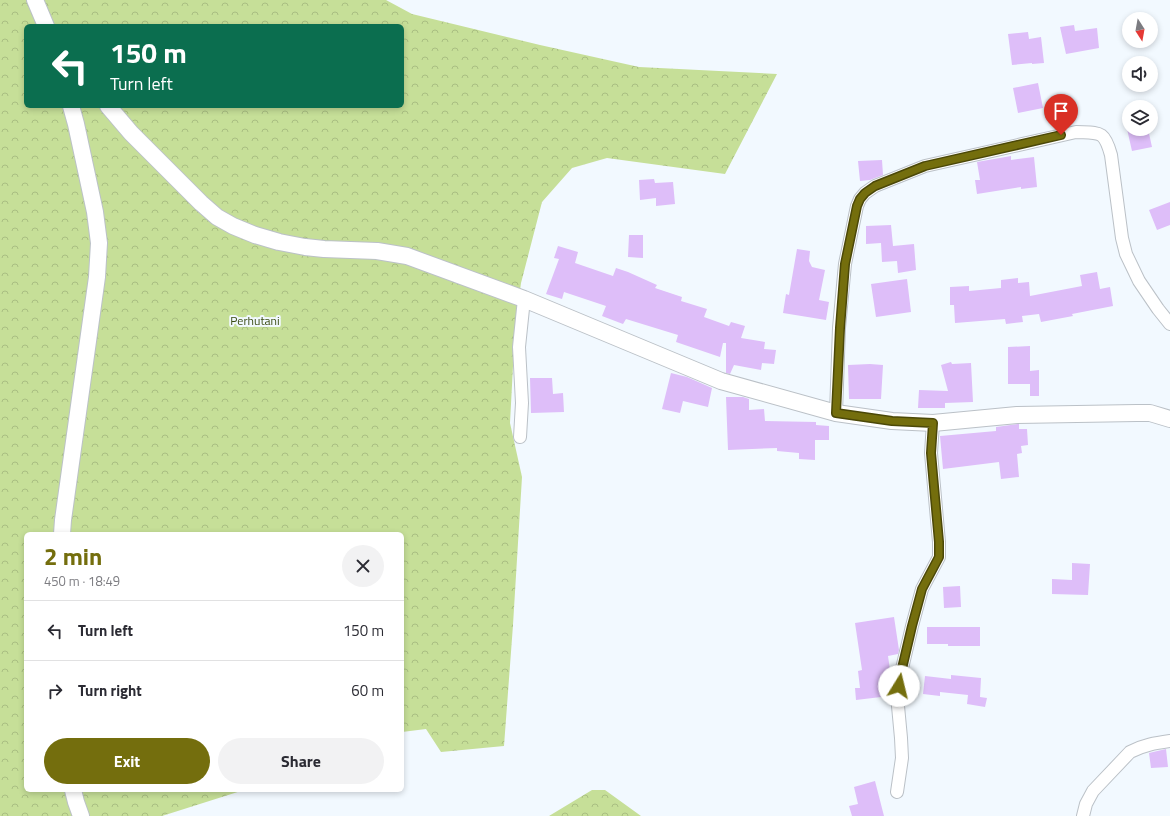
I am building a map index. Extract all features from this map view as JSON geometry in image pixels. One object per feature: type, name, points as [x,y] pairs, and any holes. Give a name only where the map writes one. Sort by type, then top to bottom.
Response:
[{"type":"street","points":[[35,0],[45,24]]},
{"type":"street","points":[[62,532],[97,277],[99,243],[95,212],[72,108]]},
{"type":"street","points":[[110,108],[131,133],[201,203],[217,217],[233,226],[261,237],[305,247],[332,250],[377,251],[407,256],[524,299],[721,381],[836,413],[892,421],[933,423],[1018,416],[1150,413],[1170,419]]},
{"type":"street","points":[[836,413],[845,264],[857,206],[865,193],[875,186],[925,166],[1076,132],[1092,133],[1103,136],[1107,142],[1111,155],[1122,238],[1126,254],[1139,281],[1158,310],[1170,324]]},
{"type":"street","points":[[520,437],[522,403],[519,347],[524,299]]},
{"type":"street","points":[[897,792],[902,758],[898,706],[900,677],[922,589],[939,557],[931,453],[933,423]]},
{"type":"street","points":[[1083,816],[1086,804],[1093,791],[1130,752],[1152,743],[1170,741]]},
{"type":"street","points":[[74,792],[81,816]]},
{"type":"green space","name":"Perhutani","points":[[0,0],[386,0],[412,14],[639,67],[777,74],[725,174],[607,158],[572,168],[542,202],[521,283],[515,328],[510,423],[522,477],[504,746],[441,752],[426,729],[404,732],[404,532],[24,532],[24,792],[238,792],[162,816],[0,816]]},
{"type":"green space","points":[[592,790],[605,790],[641,816],[549,816]]},
{"type":"building","points":[[1074,25],[1075,31],[1097,28],[1099,48],[1066,54],[1060,27]]},
{"type":"building","points":[[1028,32],[1029,39],[1041,37],[1044,63],[1012,65],[1008,34]]},
{"type":"building","points":[[1038,83],[1043,108],[1018,113],[1013,88]]},
{"type":"building","points":[[1129,136],[1150,136],[1152,147],[1132,151]]},
{"type":"building","points":[[1011,156],[1011,160],[1034,157],[1037,187],[1021,189],[1021,187],[977,194],[975,180],[980,180],[977,162]]},
{"type":"building","points":[[882,160],[883,175],[870,180],[860,181],[858,161]]},
{"type":"building","points":[[654,179],[655,183],[673,182],[675,204],[656,206],[656,198],[640,200],[639,180]]},
{"type":"building","points":[[1170,202],[1170,225],[1157,230],[1149,210]]},
{"type":"building","points":[[891,225],[893,246],[914,244],[916,270],[898,273],[897,261],[882,262],[881,243],[866,244],[866,226]]},
{"type":"building","points":[[629,235],[643,235],[643,258],[628,257]]},
{"type":"building","points":[[558,246],[578,252],[575,263],[613,276],[616,268],[628,272],[657,285],[655,288],[682,297],[681,301],[707,309],[704,317],[729,326],[731,322],[745,326],[741,338],[765,342],[764,349],[776,350],[774,364],[762,363],[761,370],[734,365],[730,374],[726,373],[726,343],[723,343],[720,357],[676,342],[678,335],[626,319],[623,324],[602,316],[606,306],[564,292],[562,299],[546,294],[559,259],[554,258]]},
{"type":"building","points":[[797,249],[810,251],[809,261],[812,267],[825,270],[819,300],[829,302],[826,320],[783,313],[786,294],[789,295]]},
{"type":"building","points":[[1097,272],[1100,289],[1110,287],[1113,306],[1041,322],[1039,314],[1022,316],[1023,322],[1006,324],[1005,319],[955,323],[954,305],[950,305],[950,287],[969,286],[969,291],[1001,288],[1001,280],[1018,278],[1018,283],[1029,282],[1030,296],[1082,286],[1080,275]]},
{"type":"building","points":[[907,279],[911,312],[876,317],[871,284]]},
{"type":"building","points":[[1030,346],[1030,371],[1039,370],[1039,396],[1030,396],[1030,384],[1008,384],[1008,347]]},
{"type":"building","points":[[951,362],[952,364],[971,363],[973,402],[945,403],[945,408],[918,408],[919,390],[948,391],[941,365]]},
{"type":"building","points":[[848,365],[883,365],[881,399],[849,399]]},
{"type":"building","points":[[671,373],[687,377],[712,388],[708,407],[683,401],[680,413],[662,409]]},
{"type":"building","points":[[530,378],[552,378],[553,394],[563,393],[564,412],[531,413]]},
{"type":"building","points":[[726,397],[743,397],[749,399],[749,410],[764,409],[765,421],[816,422],[816,425],[829,426],[829,440],[815,440],[815,460],[799,459],[799,453],[777,451],[777,448],[728,450]]},
{"type":"building","points":[[1019,424],[1019,429],[1027,429],[1028,445],[1021,446],[1022,453],[1017,454],[1019,477],[1001,479],[999,462],[943,469],[940,436],[996,431],[996,427]]},
{"type":"building","points":[[1072,563],[1090,564],[1088,595],[1052,594],[1052,579],[1072,580]]},
{"type":"building","points":[[960,586],[961,607],[944,608],[943,587]]},
{"type":"building","points":[[894,617],[899,650],[898,654],[888,656],[892,684],[879,685],[881,697],[856,700],[855,688],[860,688],[858,671],[862,670],[855,623]]},
{"type":"building","points":[[927,627],[980,627],[980,646],[948,646],[948,644],[927,644]]},
{"type":"building","points":[[951,675],[981,678],[980,697],[987,698],[985,707],[967,704],[968,695],[940,692],[940,696],[923,694],[925,676],[951,679]]},
{"type":"building","points":[[1166,749],[1168,767],[1151,768],[1149,753]]},
{"type":"building","points":[[875,781],[884,816],[852,816],[849,806],[858,804],[854,787]]},
{"type":"route","points":[[899,686],[922,589],[939,557],[931,453],[933,423],[892,421],[836,413],[845,264],[857,206],[865,193],[875,186],[925,166],[1061,135]]}]
